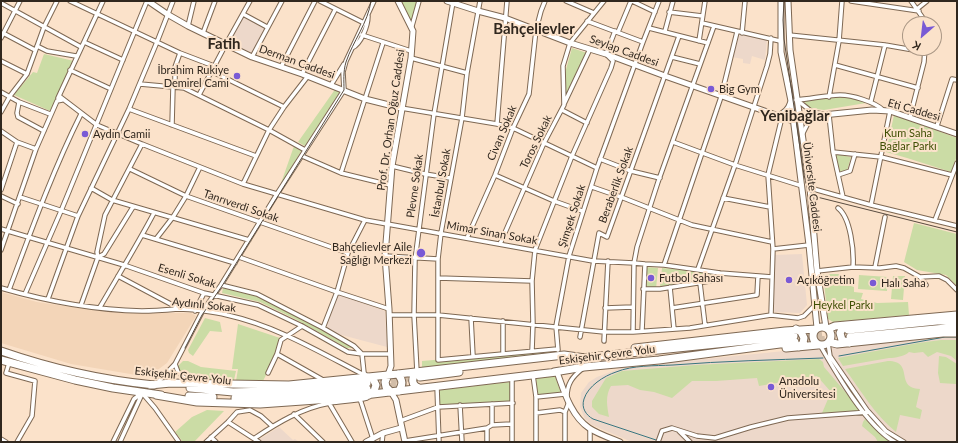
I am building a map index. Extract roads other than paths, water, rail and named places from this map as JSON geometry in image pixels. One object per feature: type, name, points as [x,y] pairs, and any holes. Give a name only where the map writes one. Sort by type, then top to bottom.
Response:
[{"type":"highway","points":[[796,339],[819,345],[828,343],[837,344],[849,334],[957,315]]},
{"type":"highway","points":[[849,334],[937,321],[957,321]]},
{"type":"highway","points":[[796,339],[817,328],[835,326],[849,334],[957,333]]},
{"type":"highway","points":[[849,334],[957,326]]},
{"type":"highway","points":[[817,328],[813,336],[814,341],[819,345]]},
{"type":"highway","points":[[827,328],[831,337],[828,343]]},
{"type":"highway","name":"Eskişehir Çevre Yolu","points":[[419,380],[564,355],[585,358],[796,339]]},
{"type":"highway","name":"Eskişehir Çevre Yolu","points":[[419,380],[557,372],[584,367],[659,360],[796,339]]},
{"type":"highway","name":"Eskişehir Çevre Yolu","points":[[1,351],[72,371],[150,385],[233,392],[306,390],[368,386]]},
{"type":"highway","name":"Eskişehir Çevre Yolu","points":[[1,360],[105,387],[197,402],[260,404],[331,399],[368,386]]},
{"type":"highway","points":[[368,386],[388,375],[398,374],[437,387],[557,372]]},
{"type":"highway","points":[[398,374],[402,380],[402,386],[399,391]]},
{"type":"highway","points":[[388,375],[385,382],[386,387],[391,392]]},
{"type":"highway","points":[[368,386],[391,392],[399,391],[419,380]]},
{"type":"main road","name":"Derman Caddesi","points":[[148,1],[188,26],[252,57],[308,76],[365,99],[401,108]]},
{"type":"main road","points":[[398,1],[412,26]]},
{"type":"main road","name":"Seylap Caddesi","points":[[447,1],[505,18],[570,43],[606,54],[721,97],[793,121]]},
{"type":"main road","name":"Üniversite Caddesi","points":[[781,1],[781,52],[800,118],[810,188],[816,271],[827,328]]},
{"type":"main road","points":[[788,1],[794,101]]},
{"type":"main road","name":"Prof. Dr. Orhan Oğuz Caddesi","points":[[391,366],[389,354],[389,309],[385,256],[392,166],[411,58],[412,26]]},
{"type":"main road","name":"Üniversite Caddesi","points":[[794,101],[793,121],[809,245],[817,328]]},
{"type":"main road","name":"Eti Caddesi","points":[[793,121],[800,118],[826,115],[872,110],[890,110],[957,134]]},
{"type":"main road","points":[[391,366],[398,374]]},
{"type":"main road","points":[[388,375],[391,366]]},
{"type":"main road","points":[[557,372],[567,398],[579,419],[590,429],[620,442]]},
{"type":"main road","points":[[396,400],[399,391]]},
{"type":"main road","points":[[391,392],[396,400],[405,441]]},
{"type":"main road","points":[[366,442],[401,428]]},
{"type":"street","points":[[1,38],[20,1]]},
{"type":"street","points":[[1,112],[10,96],[27,74],[44,27],[57,1]]},
{"type":"street","points":[[70,1],[180,53],[214,66]]},
{"type":"street","points":[[1,250],[50,114],[103,1]]},
{"type":"street","points":[[25,294],[148,1]]},
{"type":"street","points":[[48,299],[78,216],[118,134],[140,84],[173,1]]},
{"type":"street","points":[[188,26],[194,1]]},
{"type":"street","points":[[203,33],[215,1]]},
{"type":"street","points":[[199,96],[211,71],[250,1]]},
{"type":"street","points":[[252,57],[282,1]]},
{"type":"street","points":[[281,67],[315,1]]},
{"type":"street","points":[[320,1],[364,24]]},
{"type":"street","points":[[331,85],[346,61],[374,1]]},
{"type":"street","points":[[412,26],[419,1]]},
{"type":"street","name":"İstanbul Sokak","points":[[472,356],[438,360],[438,259],[450,178],[462,118],[467,73],[480,1]]},
{"type":"street","points":[[497,124],[506,1]]},
{"type":"street","name":"Civan Sokak","points":[[467,238],[495,175],[513,128],[529,94],[536,30],[545,1]]},
{"type":"street","points":[[566,1],[594,14]]},
{"type":"street","points":[[570,43],[604,1]]},
{"type":"street","points":[[532,351],[532,281],[535,250],[572,156],[611,68],[613,61],[606,54],[632,1],[655,12]]},
{"type":"street","name":"Şimşek Sokak","points":[[557,349],[556,326],[569,256],[582,211],[659,1]]},
{"type":"street","points":[[665,31],[673,1]]},
{"type":"street","points":[[699,41],[705,1]]},
{"type":"street","points":[[742,33],[745,1]]},
{"type":"street","points":[[829,97],[839,41],[842,1]]},
{"type":"street","points":[[851,1],[918,10]]},
{"type":"street","points":[[911,1],[922,16]]},
{"type":"street","points":[[918,10],[927,1]]},
{"type":"street","points":[[1,2],[81,47]]},
{"type":"street","name":"Plevne Sokak","points":[[419,380],[414,315],[415,258],[425,174],[453,2]]},
{"type":"street","points":[[302,74],[335,10]]},
{"type":"street","points":[[669,12],[702,16]]},
{"type":"street","points":[[243,14],[267,27]]},
{"type":"street","points":[[352,48],[357,45],[367,25],[368,15]]},
{"type":"street","points":[[587,21],[643,42]]},
{"type":"street","points":[[702,23],[780,41]]},
{"type":"street","points":[[633,332],[632,307],[634,262],[637,247],[714,26]]},
{"type":"street","points":[[649,28],[708,43]]},
{"type":"street","points":[[664,264],[721,97],[737,32]]},
{"type":"street","points":[[3,33],[36,48],[76,56]]},
{"type":"street","points":[[362,35],[411,51]]},
{"type":"street","points":[[789,35],[902,47]]},
{"type":"street","name":"Beraberlik Sokak","points":[[580,337],[580,329],[598,233],[607,237],[679,36]]},
{"type":"street","points":[[698,269],[735,165],[767,66],[770,54],[771,38]]},
{"type":"street","points":[[84,42],[123,60]]},
{"type":"street","points":[[341,173],[383,43]]},
{"type":"street","name":"Toros Sokak","points":[[500,244],[544,143],[564,106],[563,66],[570,43]]},
{"type":"street","points":[[871,102],[885,45]]},
{"type":"street","points":[[564,106],[590,49]]},
{"type":"street","points":[[172,125],[175,67],[180,53]]},
{"type":"street","points":[[910,117],[924,56]]},
{"type":"street","points":[[672,57],[700,64]]},
{"type":"street","points":[[411,58],[467,73]]},
{"type":"street","points":[[1,61],[27,74]]},
{"type":"street","points":[[159,381],[175,364],[202,312],[239,257],[277,194],[344,90],[343,72],[346,61]]},
{"type":"street","points":[[835,65],[918,88]]},
{"type":"street","points":[[70,70],[111,89]]},
{"type":"street","points":[[211,71],[284,107]]},
{"type":"street","points":[[243,184],[269,130],[284,107],[308,76]]},
{"type":"street","points":[[937,126],[952,79],[957,80]]},
{"type":"street","points":[[140,84],[184,88],[269,130],[305,150]]},
{"type":"street","points":[[1,92],[20,102],[50,114]]},
{"type":"street","points":[[775,115],[782,113],[794,101],[841,95],[871,102],[883,110]]},
{"type":"street","name":"Mimar Sinan Sokak","points":[[58,98],[97,125],[142,144],[243,184],[365,220],[593,261],[664,264],[720,272],[772,277]]},
{"type":"street","points":[[794,101],[812,112],[826,115]]},
{"type":"street","points":[[20,102],[17,112],[18,117],[44,130]]},
{"type":"street","points":[[401,108],[513,128],[597,168]]},
{"type":"street","points":[[129,109],[256,156]]},
{"type":"street","points":[[562,110],[587,123]]},
{"type":"street","points":[[871,205],[890,110]]},
{"type":"street","points":[[9,290],[71,133],[81,114]]},
{"type":"street","points":[[802,134],[809,121],[815,117],[826,115]]},
{"type":"street","points":[[826,115],[843,197]]},
{"type":"street","points":[[771,315],[773,249],[768,175],[782,118]]},
{"type":"street","points":[[1,132],[17,142],[36,150]]},
{"type":"street","points":[[1,190],[17,142]]},
{"type":"street","points":[[673,142],[735,165],[802,186]]},
{"type":"street","points":[[81,305],[98,257],[97,252],[105,215],[142,144]]},
{"type":"street","points":[[833,152],[881,157],[952,175]]},
{"type":"street","points":[[838,175],[850,171],[855,154]]},
{"type":"street","points":[[302,156],[341,173],[390,185]]},
{"type":"street","points":[[600,159],[631,171],[660,178]]},
{"type":"street","points":[[935,220],[957,163]]},
{"type":"street","points":[[392,166],[450,178]]},
{"type":"street","points":[[156,239],[173,218],[200,167]]},
{"type":"street","name":"Tanrıverdi Sokak","points":[[130,169],[186,196],[348,253]]},
{"type":"street","points":[[495,175],[554,201],[582,211]]},
{"type":"street","points":[[592,187],[621,196],[649,209],[692,225],[772,242]]},
{"type":"street","points":[[91,188],[112,200],[133,207],[249,240]]},
{"type":"street","points":[[810,188],[957,226]]},
{"type":"street","points":[[1,196],[18,204]]},
{"type":"street","points":[[20,197],[78,216]]},
{"type":"street","points":[[723,198],[770,207]]},
{"type":"street","points":[[98,257],[104,254],[133,207]]},
{"type":"street","points":[[838,208],[842,211],[847,220],[853,268]]},
{"type":"street","points":[[100,307],[154,213]]},
{"type":"street","points":[[875,267],[885,217]]},
{"type":"street","points":[[323,328],[337,292],[348,253],[365,220]]},
{"type":"street","name":"Esenli Sokak","points":[[1,229],[47,244],[124,265],[204,292],[258,305],[302,326],[348,352],[362,354],[389,354]]},
{"type":"street","points":[[142,235],[235,263]]},
{"type":"street","points":[[773,249],[809,245]]},
{"type":"street","points":[[385,256],[438,259]]},
{"type":"street","points":[[239,257],[389,309]]},
{"type":"street","points":[[604,341],[608,261]]},
{"type":"street","points":[[642,331],[645,264]]},
{"type":"street","points":[[816,271],[896,266],[904,268],[920,277],[926,285]]},
{"type":"street","points":[[643,289],[670,288],[716,280],[720,272]]},
{"type":"street","points":[[118,276],[181,309]]},
{"type":"street","points":[[672,308],[757,296],[758,276]]},
{"type":"street","points":[[920,277],[939,276],[947,280],[957,290]]},
{"type":"street","points":[[438,278],[532,281]]},
{"type":"street","points":[[700,283],[705,325]]},
{"type":"street","name":"Esenli Sokak","points":[[221,285],[257,294],[323,328],[354,346],[362,354]]},
{"type":"street","name":"Aydınlı Sokak","points":[[1,288],[81,305],[142,311],[181,309],[226,314],[287,336],[368,386]]},
{"type":"street","points":[[670,288],[674,329]]},
{"type":"street","points":[[196,311],[204,292]]},
{"type":"street","points":[[389,316],[438,315],[604,332],[633,332],[674,329],[771,315],[798,318],[804,316],[815,305]]},
{"type":"street","points":[[605,308],[632,307]]},
{"type":"street","points":[[471,318],[472,356],[557,349],[561,354],[577,354],[585,358]]},
{"type":"street","points":[[503,321],[503,354]]},
{"type":"street","points":[[268,373],[277,354],[281,340],[302,326]]},
{"type":"street","points":[[828,343],[830,356],[869,412],[886,431],[904,442]]},
{"type":"street","points":[[819,345],[864,412],[880,430],[895,442]]},
{"type":"street","points":[[277,354],[325,381]]},
{"type":"street","points":[[362,354],[364,373],[368,386]]},
{"type":"street","points":[[9,363],[6,373],[35,381],[32,416],[17,442]]},
{"type":"street","points":[[175,364],[178,372],[188,381]]},
{"type":"street","points":[[565,442],[567,391],[574,376],[584,367]]},
{"type":"street","points":[[533,375],[536,397],[536,442]]},
{"type":"street","points":[[512,378],[512,442]]},
{"type":"street","points":[[437,387],[440,442]]},
{"type":"street","points":[[254,438],[294,414],[329,403],[360,399],[391,392]]},
{"type":"street","points":[[113,442],[134,399],[142,393]]},
{"type":"street","points":[[120,442],[142,393]]},
{"type":"street","points":[[142,393],[156,408],[179,442]]},
{"type":"street","points":[[536,397],[567,398]]},
{"type":"street","points":[[360,399],[373,439]]},
{"type":"street","points":[[329,403],[352,442]]},
{"type":"street","points":[[492,404],[492,425]]},
{"type":"street","points":[[400,421],[438,407],[513,404]]},
{"type":"street","points":[[460,405],[462,442]]},
{"type":"street","points":[[206,442],[237,412],[250,410],[261,416],[272,426]]},
{"type":"street","points":[[536,413],[560,410],[565,412]]},
{"type":"street","points":[[658,442],[660,436],[665,430],[676,429],[697,436],[715,438],[750,427],[788,418],[869,412]]},
{"type":"street","points":[[294,414],[323,442]]},
{"type":"street","points":[[228,422],[258,442]]},
{"type":"street","points":[[405,441],[487,428],[492,425],[511,424]]},
{"type":"street","points":[[487,428],[487,442]]},
{"type":"street","points":[[590,429],[590,442]]},
{"type":"street","points":[[676,429],[691,442],[697,436]]},
{"type":"street","points":[[382,442],[383,434]]},
{"type":"street","points":[[211,437],[216,442]]},
{"type":"street","points":[[1,439],[6,442]]},
{"type":"waterway","points":[[839,356],[945,337],[957,337]]},
{"type":"waterway","points":[[656,440],[593,419],[586,413],[583,405],[586,394],[597,382],[606,376],[636,367],[823,358]]},
{"type":"tunnel","points":[[794,336],[846,330]]},
{"type":"tunnel","points":[[797,342],[850,337]]},
{"type":"tunnel","points":[[370,382],[418,377]]},
{"type":"tunnel","points":[[369,389],[420,383]]},
{"type":"tram line","points":[[185,348],[202,315],[222,286],[344,90],[344,73],[346,62],[367,17],[371,1]]},
{"type":"tram line","points":[[784,1],[784,39],[804,175],[808,190],[817,197],[957,232]]},
{"type":"place","name":"İbrahim Rukiye Demirel Cami","points":[[237,76]]},
{"type":"place","name":"Big Gym","points":[[711,89]]},
{"type":"place","name":"Aydın Camii","points":[[85,134]]},
{"type":"place","name":"Bahçelievler Aile Sağlığı Merkezi","points":[[421,253]]},
{"type":"place","name":"Futbol Sahası","points":[[651,278]]},
{"type":"place","name":"Açıköğretim","points":[[789,280]]},
{"type":"place","name":"Halı Saha","points":[[873,283]]},
{"type":"place","name":"Anadolu Üniversitesi","points":[[771,387]]},
{"type":"district","name":"Bahçelievler","points":[[534,29]]},
{"type":"district","name":"Fatih","points":[[224,44]]},
{"type":"district","name":"Yenibağlar","points":[[795,116]]},
{"type":"park label","name":"Kum Saha Bağlar Parkı","points":[[908,139]]},
{"type":"park label","name":"Heykel Parkı","points":[[843,305]]}]
